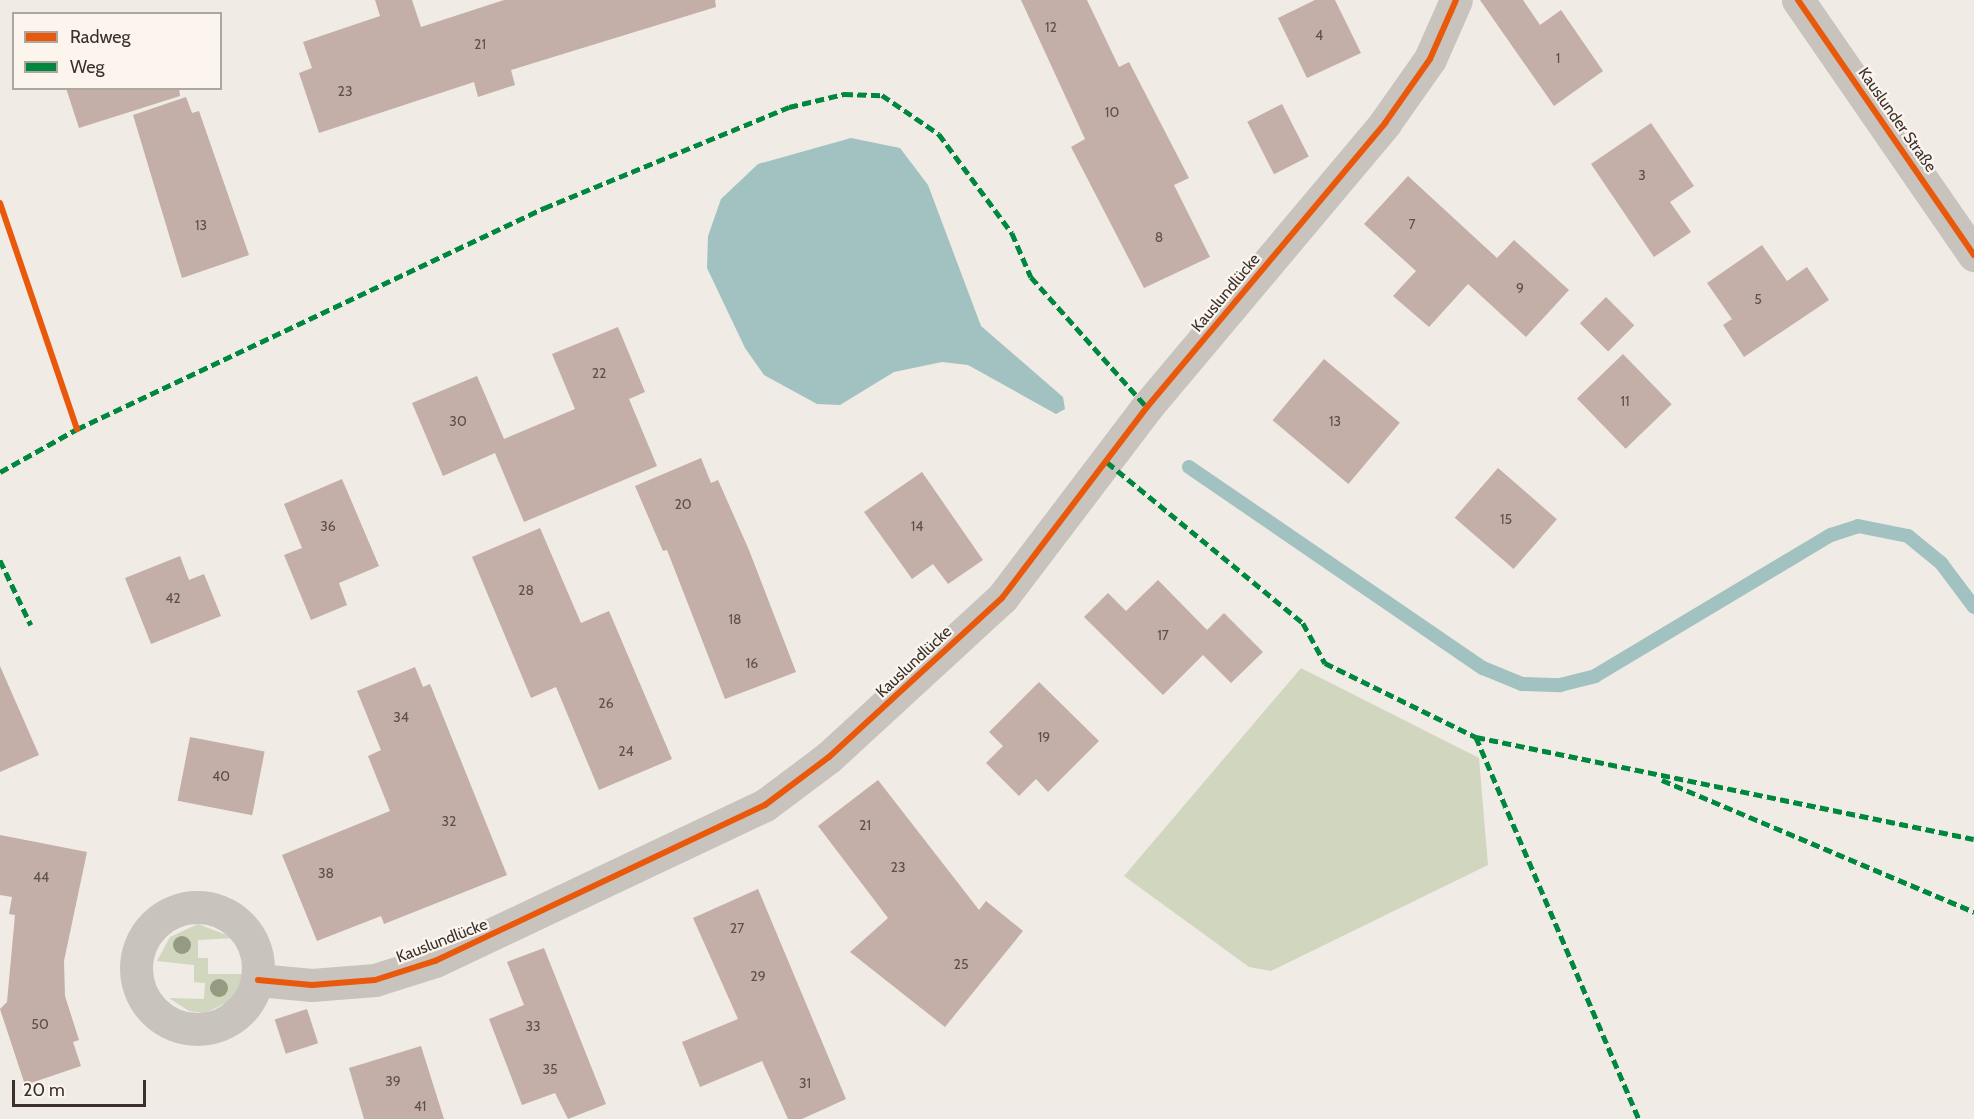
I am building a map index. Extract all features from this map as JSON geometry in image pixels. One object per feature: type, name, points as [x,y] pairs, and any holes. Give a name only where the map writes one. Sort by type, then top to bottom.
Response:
[{"type":"street","name":"Kauslundlücke","points":[[258,980],[312,985],[375,980],[435,961],[765,805],[829,757],[1002,598],[1148,407],[1385,123],[1430,59],[1456,0]]},
{"type":"street","name":"Kauslunder Straße","points":[[1798,0],[1974,255]]},
{"type":"green space","points":[[1301,668],[1479,758],[1488,865],[1271,971],[1249,967],[1124,876]]},
{"type":"green space","points":[[198,924],[234,938],[198,940],[198,958],[208,958],[208,974],[246,974],[233,1000],[205,1013],[189,1011],[169,998],[204,999],[205,983],[194,982],[194,965],[157,961],[170,937]]},
{"type":"water","points":[[851,138],[900,148],[928,185],[981,326],[1063,397],[1065,409],[1056,414],[968,365],[942,362],[894,372],[840,405],[817,404],[764,375],[745,348],[707,268],[708,236],[721,199],[758,164]]},
{"type":"building","points":[[375,0],[412,0],[421,27],[504,0],[715,0],[716,7],[511,70],[515,85],[478,97],[474,82],[319,133],[299,73],[312,68],[303,42],[380,16]]},
{"type":"building","points":[[1021,0],[1087,0],[1119,67],[1129,62],[1189,178],[1174,185],[1210,257],[1144,288],[1071,147],[1085,139]]},
{"type":"building","points":[[1315,0],[1335,0],[1361,53],[1307,78],[1278,18]]},
{"type":"building","points":[[1480,0],[1523,0],[1540,25],[1561,10],[1603,71],[1554,106]]},
{"type":"building","points":[[67,90],[179,90],[180,96],[79,128]]},
{"type":"building","points":[[186,97],[192,113],[199,111],[249,255],[182,278],[133,115]]},
{"type":"building","points":[[1282,104],[1309,157],[1274,174],[1247,122]]},
{"type":"building","points":[[1651,123],[1694,186],[1670,202],[1691,232],[1654,257],[1591,164]]},
{"type":"building","points":[[1408,176],[1497,258],[1514,240],[1569,290],[1526,337],[1468,284],[1429,327],[1393,296],[1416,271],[1364,224]]},
{"type":"building","points":[[1762,245],[1787,281],[1807,267],[1829,300],[1744,357],[1723,325],[1732,319],[1707,283]]},
{"type":"building","points":[[1606,297],[1634,325],[1608,351],[1580,323]]},
{"type":"building","points":[[618,327],[645,392],[629,399],[657,466],[524,522],[495,453],[443,476],[412,403],[477,376],[504,439],[575,409],[552,354]]},
{"type":"building","points":[[1623,354],[1672,404],[1626,449],[1577,398]]},
{"type":"building","points":[[1324,359],[1400,423],[1348,484],[1273,420]]},
{"type":"building","points":[[701,458],[711,483],[718,480],[749,550],[796,672],[725,699],[667,550],[663,551],[635,486]]},
{"type":"building","points":[[1498,468],[1557,519],[1514,569],[1455,518]]},
{"type":"building","points":[[922,472],[983,560],[948,584],[933,564],[912,579],[864,512]]},
{"type":"building","points":[[342,479],[379,566],[339,583],[347,605],[311,620],[284,555],[302,548],[284,504]]},
{"type":"building","points":[[540,528],[581,623],[609,611],[672,759],[599,790],[556,687],[531,698],[472,557]]},
{"type":"building","points":[[180,556],[189,580],[204,574],[221,616],[151,644],[125,578]]},
{"type":"building","points":[[1158,580],[1207,630],[1224,613],[1263,652],[1231,683],[1203,655],[1163,695],[1084,617],[1108,593],[1126,611]]},
{"type":"building","points":[[0,666],[39,755],[0,772]]},
{"type":"building","points":[[415,667],[423,687],[430,684],[507,875],[384,924],[381,916],[317,941],[282,855],[390,811],[368,756],[381,750],[357,691]]},
{"type":"building","points":[[1039,682],[1099,741],[1048,792],[1036,779],[1019,796],[986,763],[1003,746],[989,732]]},
{"type":"building","points":[[190,737],[265,752],[252,815],[178,801]]},
{"type":"building","points":[[878,780],[979,910],[986,901],[1023,931],[945,1027],[850,952],[888,918],[818,826]]},
{"type":"building","points":[[0,835],[87,852],[64,961],[65,996],[79,1040],[73,1042],[81,1066],[25,1085],[0,1009],[7,1002],[15,915],[9,914],[12,897],[0,895]]},
{"type":"building","points":[[758,889],[846,1099],[802,1119],[788,1119],[762,1061],[700,1087],[682,1042],[738,1019],[693,918]]},
{"type":"building","points":[[544,948],[606,1104],[568,1119],[555,1093],[522,1105],[489,1019],[524,1005],[507,962]]},
{"type":"building","points":[[307,1009],[318,1043],[286,1054],[275,1020]]},
{"type":"building","points":[[421,1046],[444,1119],[364,1119],[349,1068]]},
{"type":"waterway","points":[[1189,467],[1483,668],[1522,684],[1560,685],[1595,676],[1831,535],[1858,526],[1908,536],[1941,563],[1974,607]]},
{"type":"marked path","points":[[0,472],[77,429],[544,208],[789,107],[844,94],[882,95],[939,134],[1012,233],[1031,277],[1147,407]]},
{"type":"marked path","points":[[1107,462],[1303,623],[1325,663],[1476,737],[1974,839]]},
{"type":"marked path","points":[[0,560],[31,625]]},
{"type":"marked path","points":[[1476,737],[1639,1119]]},
{"type":"marked path","points":[[1662,780],[1974,912]]},
{"type":"cycle path","points":[[258,980],[312,985],[375,980],[435,961],[765,805],[829,757],[1002,598],[1147,407],[1385,123],[1430,59],[1456,0]]},
{"type":"cycle path","points":[[1798,0],[1974,255]]},
{"type":"cycle path","points":[[0,203],[77,429]]}]
